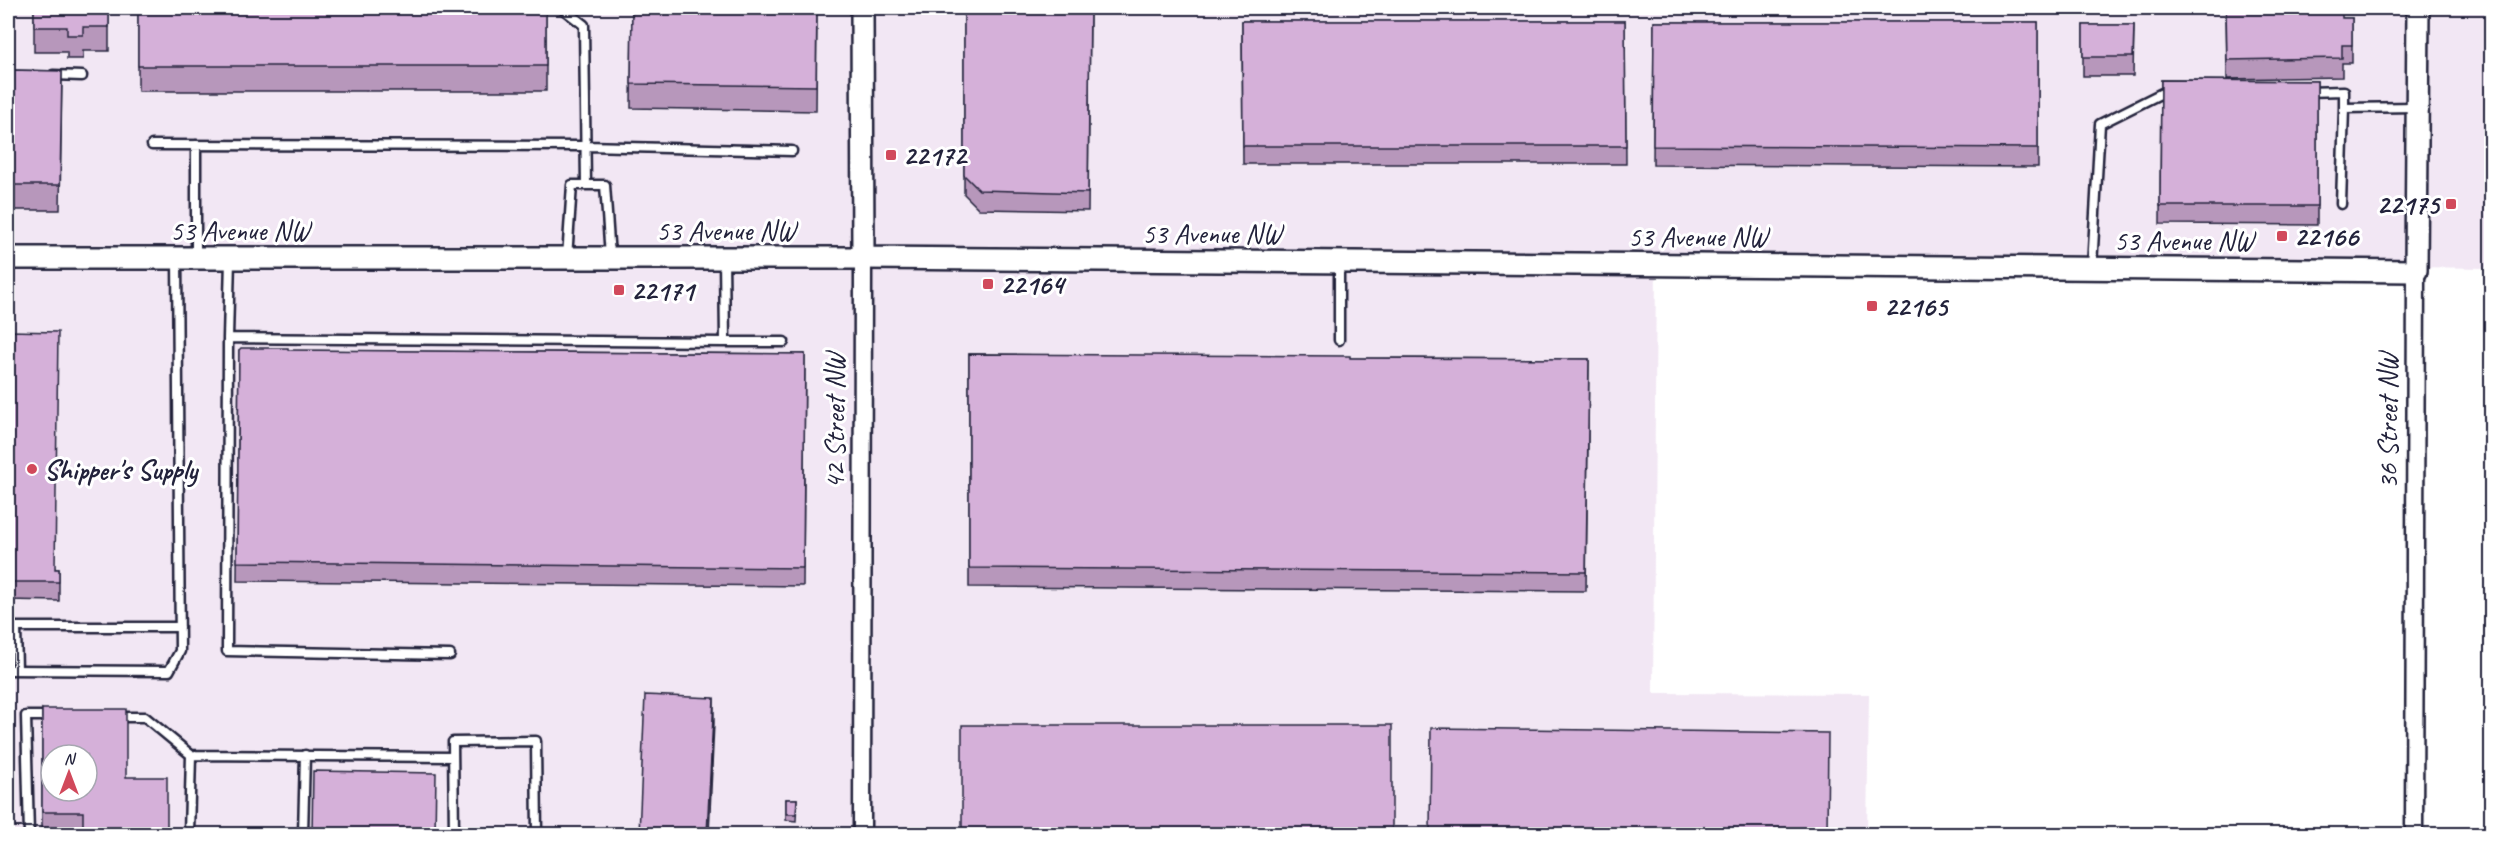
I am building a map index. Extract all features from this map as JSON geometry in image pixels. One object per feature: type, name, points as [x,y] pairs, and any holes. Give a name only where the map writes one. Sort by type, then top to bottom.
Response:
[{"type":"street","name":"42 Street NW","points":[[862,8],[862,834]]},
{"type":"street","name":"36 Street NW","points":[[2414,834],[2418,8]]},
{"type":"street","name":"53 Avenue NW","points":[[8,258],[863,258],[2416,271]]},
{"type":"lane","points":[[562,8],[584,25],[586,185]]},
{"type":"lane","points":[[39,75],[82,76]]},
{"type":"lane","points":[[2298,92],[2344,91],[2341,204]]},
{"type":"lane","points":[[2092,268],[2100,124],[2162,93],[2185,92]]},
{"type":"lane","points":[[2344,108],[2418,106]]},
{"type":"lane","points":[[152,145],[586,146],[792,151]]},
{"type":"lane","points":[[180,627],[12,627],[12,670],[169,671],[180,651],[187,258],[196,145]]},
{"type":"lane","points":[[567,258],[572,185],[606,185],[610,259]]},
{"type":"lane","points":[[230,258],[227,651],[450,655]]},
{"type":"lane","points":[[724,258],[725,342]]},
{"type":"lane","points":[[1339,262],[1339,340]]},
{"type":"lane","points":[[228,338],[784,342]]},
{"type":"lane","points":[[29,834],[26,716],[62,716]]},
{"type":"lane","points":[[109,717],[145,717],[191,754],[453,757]]},
{"type":"lane","points":[[454,834],[453,742],[536,741],[537,834]]},
{"type":"lane","points":[[189,834],[191,754]]},
{"type":"lane","points":[[303,834],[305,755]]},
{"type":"shaded area","points":[[8,8],[2491,8],[2491,268],[1656,258],[1653,693],[1869,694],[1867,834],[8,834]]},
{"type":"building","points":[[34,8],[109,8],[109,27],[83,27],[83,35],[67,35],[67,27],[34,27]]},
{"type":"building","points":[[138,8],[546,8],[546,66],[138,66]]},
{"type":"building","points":[[632,8],[817,8],[816,86],[631,84]]},
{"type":"building","points":[[964,8],[1090,8],[1088,193],[979,190],[964,175]]},
{"type":"building","points":[[2226,8],[2342,8],[2342,18],[2352,18],[2352,45],[2342,45],[2342,58],[2227,60]]},
{"type":"building","points":[[1242,21],[1625,21],[1626,146],[1243,146]]},
{"type":"building","points":[[1654,22],[2038,22],[2038,148],[1653,146]]},
{"type":"building","points":[[2083,25],[2134,25],[2133,57],[2083,57]]},
{"type":"building","points":[[8,70],[62,71],[60,185],[8,185]]},
{"type":"building","points":[[2161,80],[2317,81],[2317,206],[2160,206]]},
{"type":"building","name":"Shipper's Supply","points":[[8,331],[58,332],[55,569],[59,569],[59,582],[8,582]]},
{"type":"building","points":[[241,348],[805,354],[803,568],[237,562],[239,350]]},
{"type":"building","points":[[969,354],[1589,359],[1586,572],[969,568]]},
{"type":"building","points":[[645,695],[714,698],[707,834],[639,834]]},
{"type":"building","points":[[42,709],[126,709],[126,777],[167,777],[167,834],[83,834],[83,812],[42,812],[42,803],[99,803],[99,743],[42,743]]},
{"type":"building","points":[[962,725],[1392,725],[1392,834],[962,834]]},
{"type":"building","points":[[1431,728],[1828,733],[1827,834],[1430,834]]},
{"type":"building","points":[[313,771],[436,773],[435,834],[312,834]]},
{"type":"building","points":[[786,799],[797,799],[796,814],[786,814]]},
{"type":"place","name":"22172","points":[[891,155]]},
{"type":"place","name":"22175","points":[[2451,204]]},
{"type":"place","name":"22166","points":[[2282,236]]},
{"type":"place","name":"22164","points":[[988,284]]},
{"type":"place","name":"22171","points":[[619,290]]},
{"type":"place","name":"22165","points":[[1872,306]]},
{"type":"place","name":"Shipper's Supply","points":[[32,469]]}]
